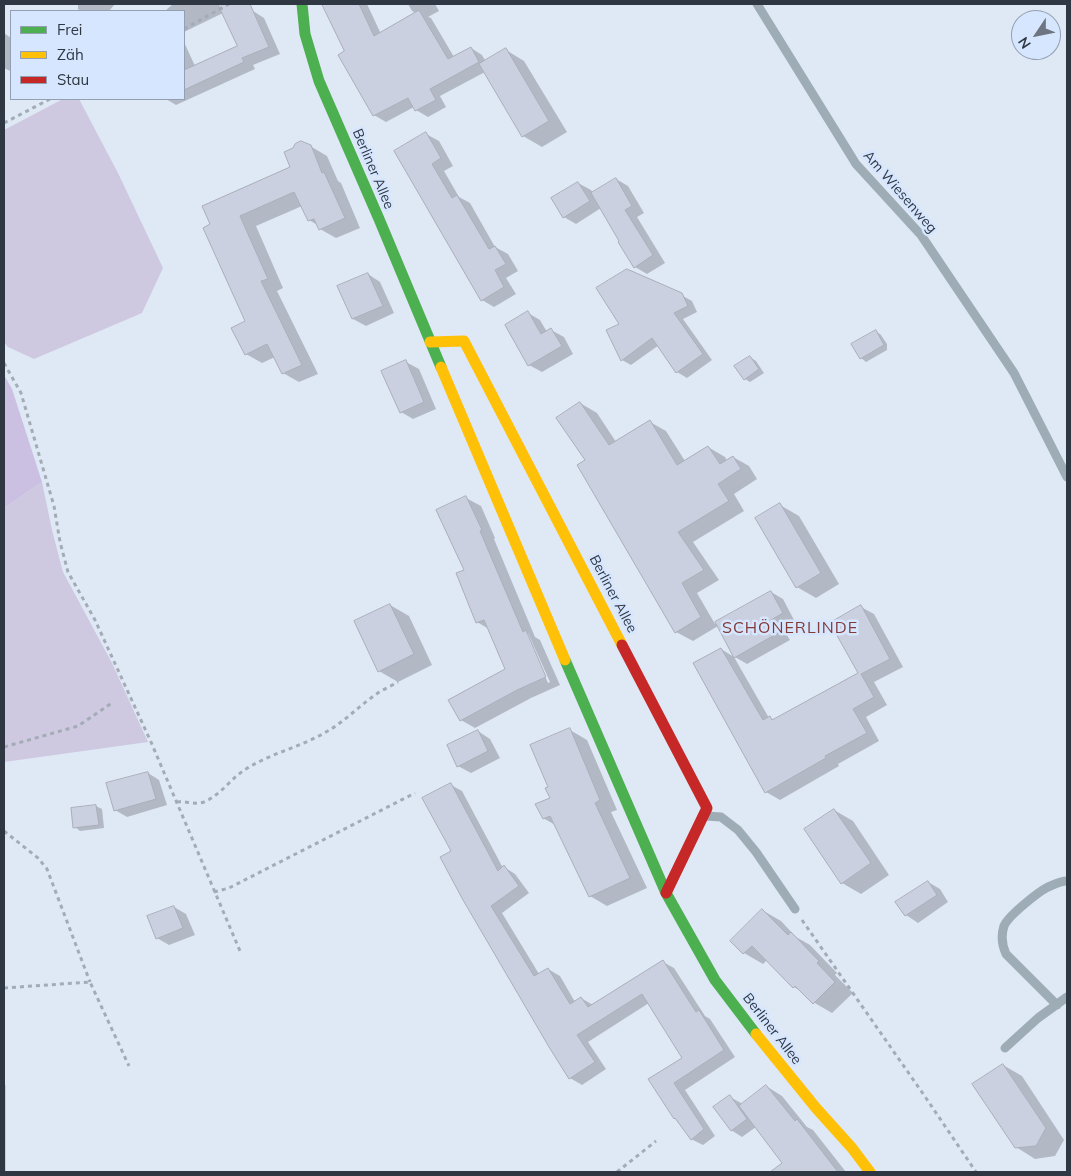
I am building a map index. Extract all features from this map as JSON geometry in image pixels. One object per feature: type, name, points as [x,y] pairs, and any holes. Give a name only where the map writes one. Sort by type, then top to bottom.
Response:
[{"type":"main road","name":"Berliner Allee","points":[[302,4],[305,34],[319,81],[666,893],[715,980],[769,1051],[852,1148],[870,1172]]},
{"type":"main road","name":"Berliner Allee","points":[[430,342],[464,341],[708,808],[704,816]]},
{"type":"main road","points":[[666,893],[704,816]]},
{"type":"lane","name":"Am Wiesenweg","points":[[757,4],[856,164],[921,235],[1014,373],[1067,477]]},
{"type":"lane","points":[[704,816],[721,817],[738,830],[756,852],[794,909]]},
{"type":"lane","points":[[1057,1005],[1006,954],[1002,945],[1004,927],[1009,919],[1047,888],[1060,881],[1067,881]]},
{"type":"lane","points":[[1005,1048],[1038,1018],[1067,997]]},
{"type":"path","points":[[185,28],[229,4]]},
{"type":"path","points":[[4,123],[48,100]]},
{"type":"path","points":[[4,363],[21,393],[54,506],[60,542],[68,572],[95,620],[178,802],[240,951]]},
{"type":"path","points":[[178,802],[204,802],[218,793],[246,769],[262,760],[324,734],[376,694],[398,682]]},
{"type":"path","points":[[4,748],[78,726],[112,703]]},
{"type":"path","points":[[214,892],[229,888],[415,793]]},
{"type":"path","points":[[4,831],[38,858],[47,870],[90,982],[129,1066]]},
{"type":"path","points":[[794,909],[976,1172]]},
{"type":"path","points":[[4,988],[90,982]]},
{"type":"path","points":[[617,1172],[656,1141]]},
{"type":"shaded area","points":[[61,100],[80,100],[118,173],[163,268],[142,313],[34,359],[8,347],[4,342],[4,130]]},
{"type":"shaded area","points":[[4,375],[12,389],[42,482],[4,508]]},
{"type":"shaded area","points":[[42,482],[63,572],[112,663],[148,742],[4,762],[4,508]]},
{"type":"shaded area","points":[[4,1085],[6,1085],[6,1172],[4,1172]]},
{"type":"building","points":[[218,4],[250,4],[269,47],[242,58],[244,62],[185,90],[185,70],[237,46]]},
{"type":"building","points":[[322,4],[359,4],[374,36],[419,10],[448,59],[471,47],[479,62],[430,89],[436,100],[415,111],[408,98],[373,116],[338,55],[344,51]]},
{"type":"building","points":[[506,48],[549,121],[522,137],[479,64]]},
{"type":"building","points":[[426,132],[441,158],[432,164],[452,198],[457,195],[489,249],[495,246],[506,264],[495,270],[504,287],[481,301],[394,151]]},
{"type":"building","points":[[301,141],[311,145],[322,173],[324,172],[345,218],[319,230],[314,219],[308,221],[294,192],[240,216],[268,279],[261,281],[302,365],[282,374],[267,344],[245,355],[231,328],[245,321],[203,228],[210,224],[202,206],[290,167],[284,152],[293,148],[295,144]]},
{"type":"building","points":[[616,178],[632,206],[625,210],[653,255],[634,268],[591,193]]},
{"type":"building","points":[[578,182],[590,201],[563,218],[551,198]]},
{"type":"building","points":[[627,269],[682,293],[688,306],[674,313],[703,354],[676,373],[652,338],[621,361],[606,330],[619,324],[596,288]]},
{"type":"building","points":[[368,273],[383,306],[352,319],[337,286]]},
{"type":"building","points":[[528,311],[541,334],[551,328],[562,346],[528,366],[505,325]]},
{"type":"building","points":[[876,330],[884,345],[860,359],[851,344]]},
{"type":"building","points":[[750,356],[759,369],[744,380],[734,366]]},
{"type":"building","points":[[406,360],[424,402],[400,413],[381,371]]},
{"type":"building","points":[[580,402],[609,445],[650,420],[677,465],[708,446],[720,464],[733,456],[741,469],[718,484],[729,501],[678,532],[704,570],[682,583],[701,617],[675,633],[577,465],[585,460],[556,418]]},
{"type":"building","points":[[466,496],[482,530],[480,531],[523,632],[526,630],[546,677],[517,690],[460,721],[448,700],[505,669],[484,620],[476,623],[456,573],[464,570],[436,510]]},
{"type":"building","points":[[780,503],[821,573],[796,588],[755,518]]},
{"type":"building","points":[[771,591],[783,613],[771,620],[778,633],[734,658],[715,622]]},
{"type":"building","points":[[390,604],[414,654],[378,672],[354,621]]},
{"type":"building","points":[[861,605],[890,659],[861,674],[874,697],[853,709],[867,733],[765,793],[693,663],[721,648],[763,720],[770,716],[772,720],[858,673],[830,623]]},
{"type":"building","points":[[570,728],[600,800],[595,803],[630,878],[589,897],[550,816],[543,819],[535,804],[550,798],[545,788],[548,787],[530,745]]},
{"type":"building","points":[[478,730],[488,751],[457,767],[447,745]]},
{"type":"building","points":[[148,772],[156,799],[114,811],[106,783]]},
{"type":"building","points":[[451,783],[498,871],[504,865],[519,886],[491,906],[534,976],[548,968],[570,1004],[581,997],[588,1007],[663,960],[696,1012],[699,1010],[724,1050],[674,1083],[704,1129],[691,1140],[674,1119],[648,1079],[682,1058],[642,994],[577,1035],[595,1062],[569,1079],[463,900],[440,857],[451,851],[422,798]]},
{"type":"building","points":[[96,805],[99,825],[73,828],[71,808]]},
{"type":"building","points":[[834,809],[871,863],[841,884],[804,829]]},
{"type":"building","points":[[928,881],[937,895],[905,916],[895,902]]},
{"type":"building","points":[[174,906],[183,928],[156,939],[147,916]]},
{"type":"building","points":[[762,909],[788,935],[791,932],[819,961],[817,963],[835,982],[813,1004],[795,986],[793,988],[752,946],[743,954],[730,941]]},
{"type":"building","points":[[1003,1064],[1046,1128],[1036,1146],[1015,1148],[972,1084]]},
{"type":"building","points":[[766,1085],[795,1121],[797,1119],[838,1172],[770,1172],[782,1163],[739,1106]]},
{"type":"building","points":[[730,1095],[747,1119],[731,1131],[713,1107]]},
{"type":"traffic: fast","points":[[302,4],[305,34],[319,81],[441,367]]},
{"type":"traffic: fast","points":[[565,660],[666,893],[715,980],[756,1034]]},
{"type":"traffic: slow","points":[[430,342],[464,341],[622,645]]},
{"type":"traffic: slow","points":[[441,367],[565,660]]},
{"type":"traffic: slow","points":[[756,1034],[870,1172]]},
{"type":"traffic: jam","points":[[622,645],[707,808],[666,893]]},
{"type":"district","name":"SCHÖNERLINDE","points":[[790,628]]}]
